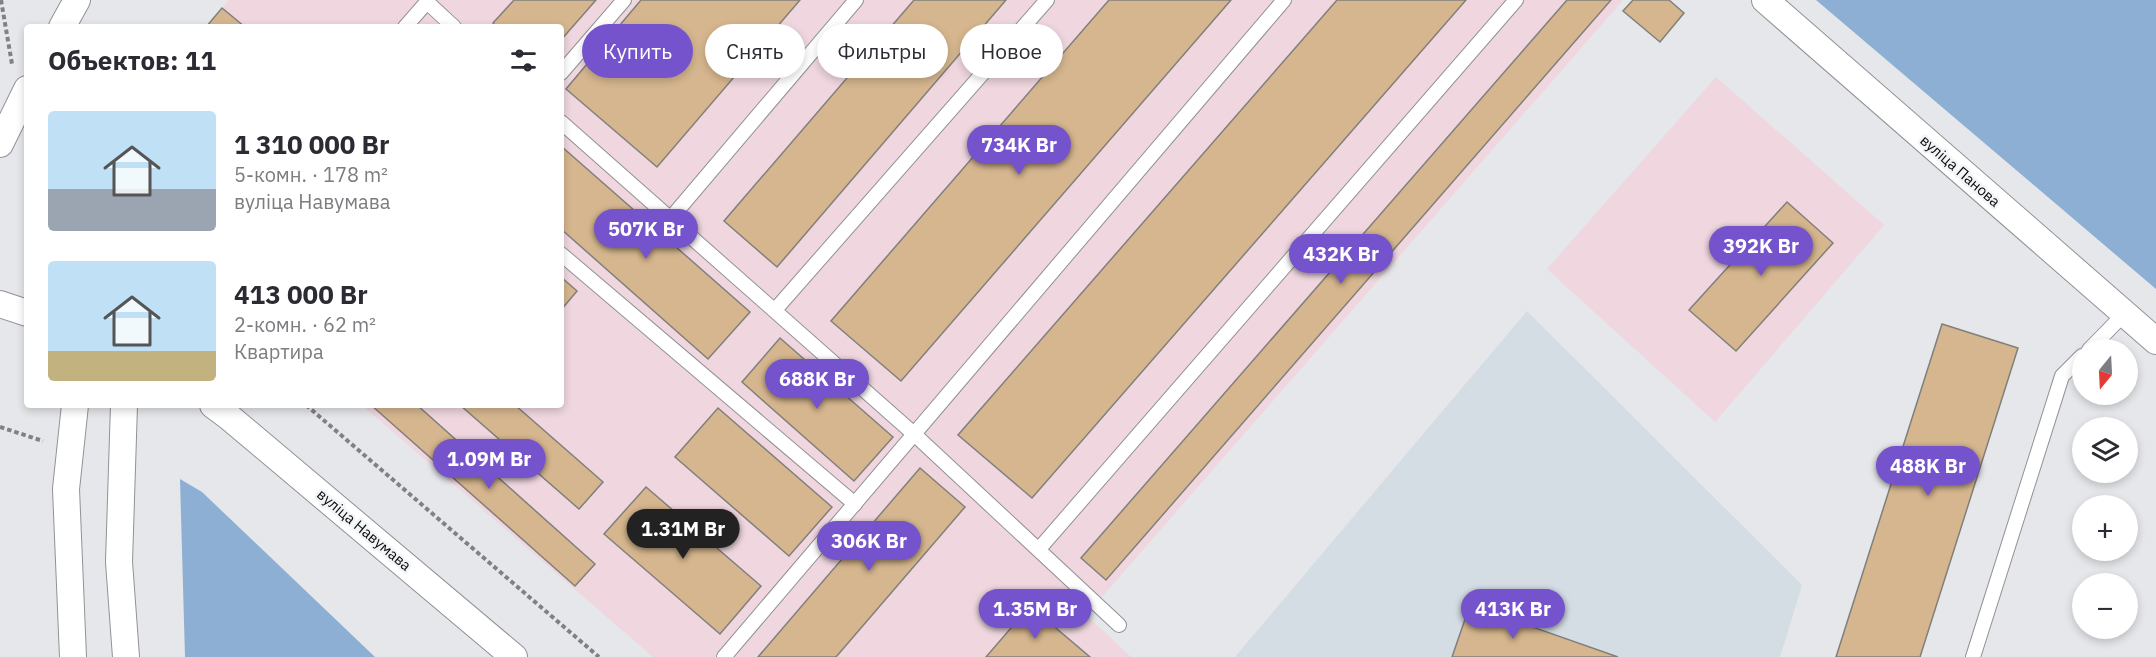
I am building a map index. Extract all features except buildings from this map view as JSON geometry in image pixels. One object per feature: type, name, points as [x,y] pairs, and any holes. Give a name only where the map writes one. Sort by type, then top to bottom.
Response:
[{"type":"street","points":[[64,24],[77,0]]},
{"type":"street","name":"вуліца Панова","points":[[1765,0],[2156,341]]},
{"type":"street","points":[[0,144],[23,96]]},
{"type":"street","points":[[0,304],[24,312]]},
{"type":"street","points":[[74,657],[66,489],[75,408]]},
{"type":"street","points":[[124,408],[118,562],[126,657]]},
{"type":"street","name":"вуліца Навумава","points":[[217,408],[514,657]]},
{"type":"lane","points":[[564,70],[624,0]]},
{"type":"lane","points":[[671,218],[856,0]]},
{"type":"lane","points":[[775,310],[1047,0]]},
{"type":"lane","points":[[724,657],[1284,0]]},
{"type":"lane","points":[[1039,549],[1516,0]]},
{"type":"lane","points":[[408,24],[427,1],[451,24]]},
{"type":"lane","points":[[564,125],[914,434],[1119,625]]},
{"type":"lane","points":[[564,257],[855,504]]},
{"type":"lane","points":[[2100,339],[2124,314]]},
{"type":"lane","points":[[1973,657],[2062,376],[2072,366]]},
{"type":"path","points":[[1,0],[23,96]]},
{"type":"path","points":[[309,408],[599,657]]},
{"type":"path","points":[[0,427],[46,442]]},
{"type":"shaded area","points":[[229,0],[1623,0],[1086,615],[1131,657],[653,657],[365,408],[564,408],[564,24],[209,24]]},
{"type":"shaded area","points":[[1816,0],[2156,0],[2156,289]]},
{"type":"shaded area","points":[[1716,77],[1884,225],[1715,422],[1547,269]]},
{"type":"shaded area","points":[[1527,311],[1802,585],[1780,657],[1235,657]]},
{"type":"shaded area","points":[[180,479],[202,492],[375,657],[185,657]]}]
